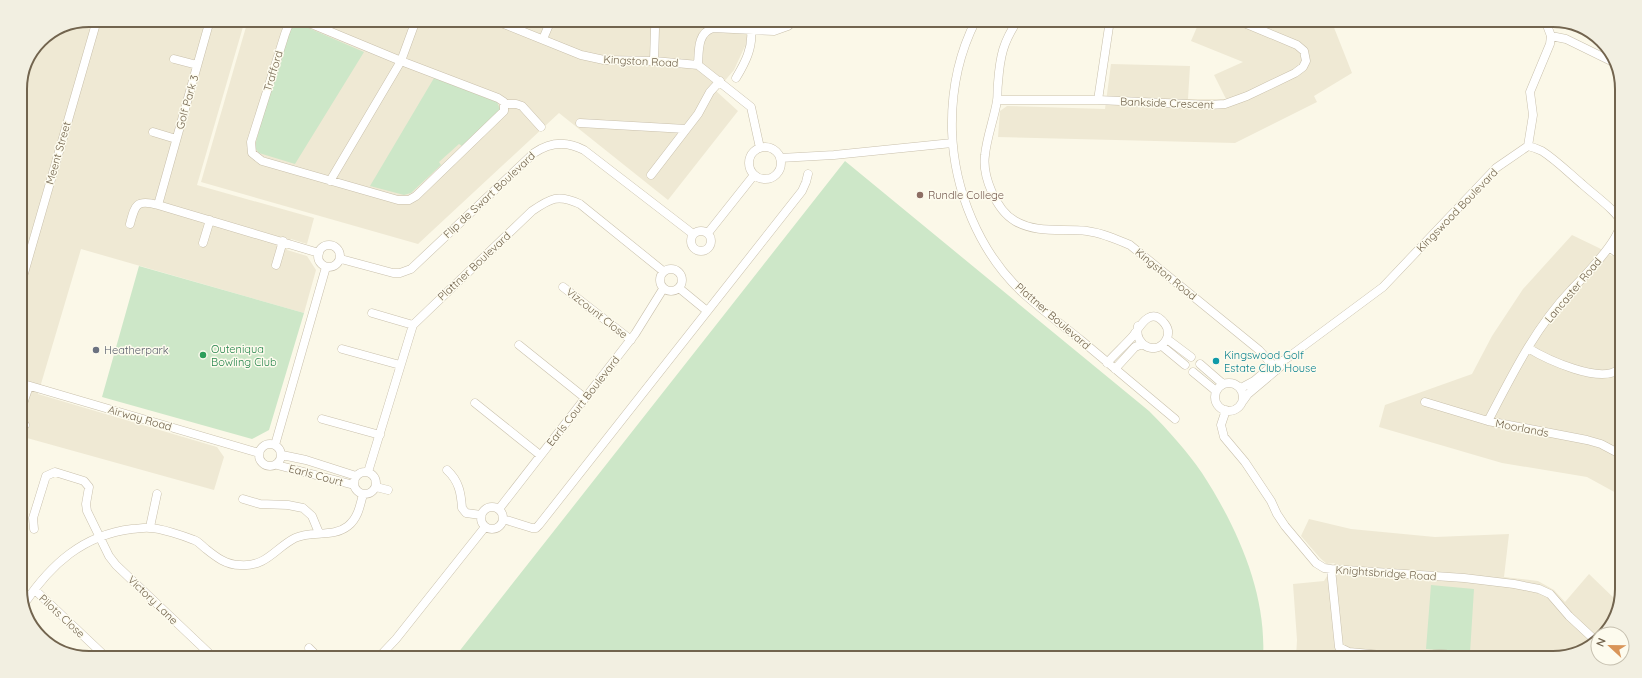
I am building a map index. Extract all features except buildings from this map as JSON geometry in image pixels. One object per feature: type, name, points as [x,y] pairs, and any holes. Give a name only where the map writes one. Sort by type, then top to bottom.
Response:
[{"type":"street","name":"Meent Street","points":[[27,263],[95,27]]},
{"type":"street","name":"Golf Park 3","points":[[158,205],[208,27]]},
{"type":"street","name":"Trafford","points":[[288,27],[251,142],[252,153],[262,161],[398,200],[409,200],[416,196],[504,111],[505,104],[498,98],[401,62],[318,27]]},
{"type":"street","points":[[330,180],[401,62],[414,27]]},
{"type":"street","name":"Kingston Road","points":[[512,27],[581,55],[598,59],[654,61],[698,65]]},
{"type":"street","points":[[543,39],[548,27]]},
{"type":"street","points":[[760,148],[751,106],[698,65],[701,38],[708,30],[714,28],[780,30],[784,27]]},
{"type":"street","name":"Plattner Boulevard","points":[[972,27],[960,58],[952,103],[952,143],[959,183],[967,207],[979,234],[1000,266],[1023,292],[1175,419]]},
{"type":"street","name":"Kingston Road","points":[[1013,27],[1007,37],[1000,57],[997,100],[984,156],[987,175],[998,206],[1004,213],[1016,222],[1038,229],[1088,231],[1112,237],[1130,246],[1255,346],[1274,368]]},
{"type":"street","points":[[1098,100],[1109,27]]},
{"type":"street","name":"Bankside Crescent","points":[[997,100],[1098,100],[1209,105],[1225,104],[1247,96],[1295,73],[1303,67],[1306,61],[1306,54],[1297,44],[1254,27]]},
{"type":"street","points":[[1528,146],[1532,116],[1530,92],[1550,44],[1551,36],[1548,27]]},
{"type":"street","points":[[654,61],[655,29]]},
{"type":"street","points":[[736,78],[750,51],[752,43],[751,30]]},
{"type":"street","points":[[1551,36],[1566,39],[1607,59]]},
{"type":"street","name":"Golf Park 3","points":[[174,59],[197,65]]},
{"type":"street","points":[[651,175],[698,114],[710,92],[720,81]]},
{"type":"street","points":[[505,104],[522,106],[541,127]]},
{"type":"street","points":[[580,123],[686,129]]},
{"type":"street","name":"Golf Park 3","points":[[153,132],[176,139]]},
{"type":"street","name":"Flip de Swart Boulevard","points":[[341,259],[393,273],[405,272],[411,269],[534,153],[548,146],[564,143],[575,145],[584,150],[693,234]]},
{"type":"street","points":[[780,158],[952,143]]},
{"type":"street","name":"Lancaster Road","points":[[1528,146],[1542,151],[1615,213]]},
{"type":"street","name":"Kingswood Boulevard","points":[[1242,402],[1274,368],[1286,358],[1383,287],[1496,168],[1528,146]]},
{"type":"street","points":[[760,148],[770,148],[778,154],[780,158],[780,168],[773,176],[763,179],[751,171],[749,161],[752,153],[760,148]]},
{"type":"street","points":[[708,233],[754,174]]},
{"type":"street","points":[[503,519],[532,528],[536,528],[539,525],[802,191],[808,174]]},
{"type":"street","name":"Plattner Boulevard","points":[[368,472],[413,325],[532,212],[551,199],[567,198],[580,204],[663,271]]},
{"type":"street","points":[[130,224],[134,208],[139,203],[147,202],[283,241],[319,253]]},
{"type":"street","points":[[203,243],[210,220]]},
{"type":"street","points":[[699,231],[708,233],[711,239],[710,246],[701,251],[695,249],[691,244],[693,234],[699,231]]},
{"type":"street","name":"Lancaster Road","points":[[1488,421],[1540,328],[1569,293],[1589,272],[1609,247],[1615,237]]},
{"type":"street","points":[[276,265],[283,241]]},
{"type":"street","points":[[331,245],[339,249],[341,259],[334,266],[326,267],[319,261],[319,253],[325,246],[331,245]]},
{"type":"street","points":[[1609,247],[1615,251]]},
{"type":"street","points":[[275,445],[326,267]]},
{"type":"street","points":[[668,269],[677,271],[682,279],[679,288],[671,292],[663,289],[659,282],[659,278],[663,271],[668,269]]},
{"type":"street","name":"Vizcount Close","points":[[563,287],[631,340]]},
{"type":"street","points":[[679,288],[707,311]]},
{"type":"street","name":"Earls Court Boulevard","points":[[499,509],[631,340],[663,289]]},
{"type":"street","points":[[372,313],[413,325]]},
{"type":"street","points":[[1107,362],[1133,336],[1138,326],[1149,318],[1156,317],[1162,320],[1167,326],[1168,333],[1164,342],[1151,348],[1142,344],[1138,337],[1138,326]]},
{"type":"street","points":[[1164,342],[1183,350],[1191,357]]},
{"type":"street","points":[[1164,342],[1176,358],[1185,365]]},
{"type":"street","points":[[1115,369],[1134,347],[1142,344]]},
{"type":"street","points":[[519,345],[585,398]]},
{"type":"street","points":[[1528,348],[1557,364],[1585,371],[1608,374],[1615,372]]},
{"type":"street","points":[[342,349],[400,365]]},
{"type":"street","points":[[1176,358],[1183,350]]},
{"type":"street","points":[[1200,364],[1223,384]]},
{"type":"street","name":"Kingswood Boulevard","points":[[1241,388],[1274,368]]},
{"type":"street","points":[[1193,372],[1216,391]]},
{"type":"street","points":[[1204,381],[1210,373]]},
{"type":"street","points":[[1233,383],[1241,388],[1244,397],[1236,409],[1226,410],[1218,405],[1216,401],[1216,391],[1223,384],[1233,383]]},
{"type":"street","points":[[27,394],[29,386]]},
{"type":"street","name":"Airway Road","points":[[29,386],[259,453]]},
{"type":"street","name":"Moorlands","points":[[1425,402],[1488,421],[1588,440],[1601,444],[1615,451]]},
{"type":"street","points":[[475,403],[540,455]]},
{"type":"street","name":"Knightsbridge Road","points":[[1226,410],[1221,425],[1224,437],[1245,462],[1271,501],[1285,526],[1316,563],[1324,568],[1464,578],[1514,584],[1539,590],[1550,594],[1572,619],[1590,636]]},
{"type":"street","points":[[322,419],[380,435]]},
{"type":"street","points":[[267,444],[275,445],[280,449],[282,455],[281,461],[272,467],[267,466],[262,463],[259,458],[259,453],[267,444]]},
{"type":"street","name":"Earls Court","points":[[282,455],[306,460],[356,476]]},
{"type":"street","name":"Earls Court","points":[[277,465],[354,485]]},
{"type":"street","points":[[447,470],[452,474],[460,488],[462,508],[466,513],[481,515]]},
{"type":"street","name":"Victory Lane","points":[[34,530],[33,518],[46,476],[55,472],[84,481],[87,484],[89,492],[86,504],[87,511],[109,556],[116,565],[207,651]]},
{"type":"street","points":[[368,472],[375,478],[376,487],[370,494],[363,494],[356,490],[354,485],[356,476],[361,473],[368,472]]},
{"type":"street","points":[[376,487],[388,490]]},
{"type":"street","points":[[150,528],[157,494]]},
{"type":"street","points":[[28,599],[63,558],[72,551],[99,536],[120,531],[150,528],[196,540],[215,556],[224,561],[241,565],[256,564],[265,561],[296,538],[304,535],[339,531],[347,527],[357,515],[363,494]]},
{"type":"street","points":[[243,499],[260,504],[288,504],[303,508],[312,516],[319,533]]},
{"type":"street","points":[[488,507],[496,507],[499,509],[503,519],[498,527],[491,529],[485,527],[481,522],[481,515],[485,509],[488,507]]},
{"type":"street","points":[[385,651],[396,639],[485,527]]},
{"type":"street","points":[[1331,569],[1339,647],[1347,651]]},
{"type":"street","name":"Pilots Close","points":[[35,590],[100,651]]},
{"type":"street","points":[[309,648],[312,651]]},
{"type":"shaded area","points":[[89,27],[243,27],[197,185],[314,218],[307,244],[291,239],[287,250],[307,256],[316,270],[304,313],[81,249],[38,394],[217,447],[224,457],[214,490],[27,438],[27,85],[33,62],[40,51],[48,42],[69,30]]},
{"type":"shaded area","points":[[246,27],[749,27],[746,44],[734,70],[716,91],[738,111],[668,200],[559,113],[418,244],[201,182]]},
{"type":"shaded area","points":[[1197,27],[1334,27],[1352,73],[1314,96],[1317,102],[1235,143],[998,137],[1000,111],[1007,106],[1105,109],[1111,64],[1190,66],[1188,99],[1226,99],[1214,75],[1243,62],[1191,41]]},
{"type":"shaded area","points":[[1572,235],[1612,256],[1615,250],[1615,492],[1587,477],[1502,463],[1379,427],[1385,405],[1472,374],[1492,336],[1523,289]]},
{"type":"shaded area","points":[[1309,519],[1351,529],[1435,537],[1509,534],[1504,577],[1538,581],[1554,590],[1565,602],[1589,574],[1614,598],[1614,601],[1607,620],[1603,626],[1590,626],[1590,638],[1580,645],[1569,649],[1553,651],[1296,651],[1293,584],[1324,581],[1335,563],[1327,564],[1301,536]]},
{"type":"green space","points":[[291,27],[306,27],[364,52],[295,164],[259,153],[256,149],[256,142],[267,98]]},
{"type":"green space","points":[[434,78],[497,102],[500,109],[462,146],[459,144],[439,162],[441,165],[411,193],[404,195],[370,186]]},
{"type":"green space","points":[[845,161],[1149,411],[1170,433],[1202,473],[1238,538],[1255,585],[1263,634],[1263,651],[460,651]]},
{"type":"green space","name":"Outeniqua Bowling Club","points":[[139,266],[304,313],[269,430],[252,439],[102,397]]},
{"type":"green space","points":[[1431,585],[1474,589],[1470,651],[1426,649]]},
{"type":"place","name":"Rundle College","points":[[920,195]]},
{"type":"place","name":"Heatherpark","points":[[96,350]]},
{"type":"place","name":"Outeniqua Bowling Club","points":[[203,355]]},
{"type":"place","name":"Kingswood Golf Estate Club House","points":[[1216,361]]}]
